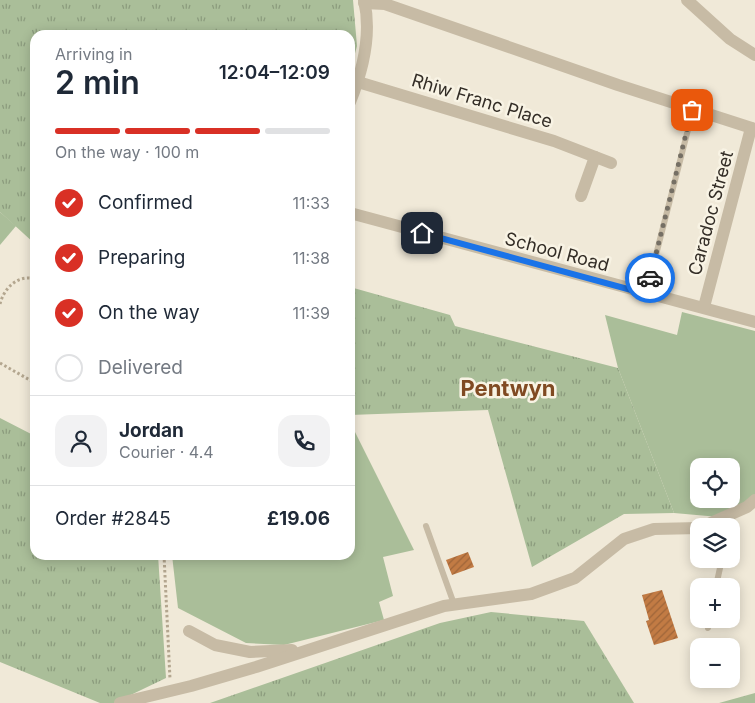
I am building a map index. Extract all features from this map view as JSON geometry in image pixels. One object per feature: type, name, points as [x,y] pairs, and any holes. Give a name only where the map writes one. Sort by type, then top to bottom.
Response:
[{"type":"street","points":[[687,0],[730,39],[755,55]]},
{"type":"street","points":[[355,90],[369,26],[364,1],[384,4],[692,110],[753,128]]},
{"type":"street","name":"Rhiw Franc Place","points":[[358,82],[554,141],[611,163]]},
{"type":"street","name":"Caradoc Street","points":[[704,308],[753,128]]},
{"type":"street","points":[[580,196],[595,157]]},
{"type":"street","name":"School Road","points":[[355,214],[755,322]]},
{"type":"street","points":[[732,518],[755,500]]},
{"type":"street","points":[[120,703],[256,667],[444,606],[531,594],[575,578],[624,539],[654,529],[690,528]]},
{"type":"street","points":[[189,631],[214,645],[260,652],[288,651],[361,628],[370,631]]},
{"type":"lane","points":[[646,294],[692,110]]},
{"type":"lane","points":[[426,526],[454,604]]},
{"type":"path","points":[[0,304],[2,295],[14,282],[30,278]]},
{"type":"path","points":[[0,363],[30,380]]},
{"type":"path","points":[[164,560],[171,690]]},
{"type":"green space","points":[[0,0],[353,0],[357,46],[355,53],[355,30],[30,30],[30,239],[0,212]]},
{"type":"green space","points":[[0,212],[16,226],[0,245]]},
{"type":"green space","points":[[355,288],[450,315],[455,326],[618,368],[674,513],[624,514],[532,567],[488,410],[355,415]]},
{"type":"green space","points":[[682,312],[755,331],[755,498],[740,506],[740,458],[690,458],[690,508],[736,508],[719,517],[674,513],[618,368],[605,315],[677,335]]},
{"type":"green space","points":[[0,418],[30,433],[30,560],[158,560],[166,678],[114,703],[100,703],[0,662]]},
{"type":"green space","points":[[355,432],[414,550],[383,557],[393,596],[379,602],[384,620],[284,645],[246,643],[178,608],[173,560],[355,560]]},
{"type":"green space","points":[[491,612],[584,621],[634,703],[210,703],[440,623]]},
{"type":"green space","points":[[755,693],[755,703],[719,703]]},
{"type":"building","points":[[468,552],[474,567],[452,575],[446,560]]},
{"type":"building","points":[[662,590],[678,638],[654,645],[646,621],[649,620],[642,595]]},
{"type":"way so far","points":[[650,278],[692,110]]},
{"type":"district","name":"Pentwyn","points":[[508,388]]},
{"type":"route","points":[[422,233],[646,294],[650,278]]}]
